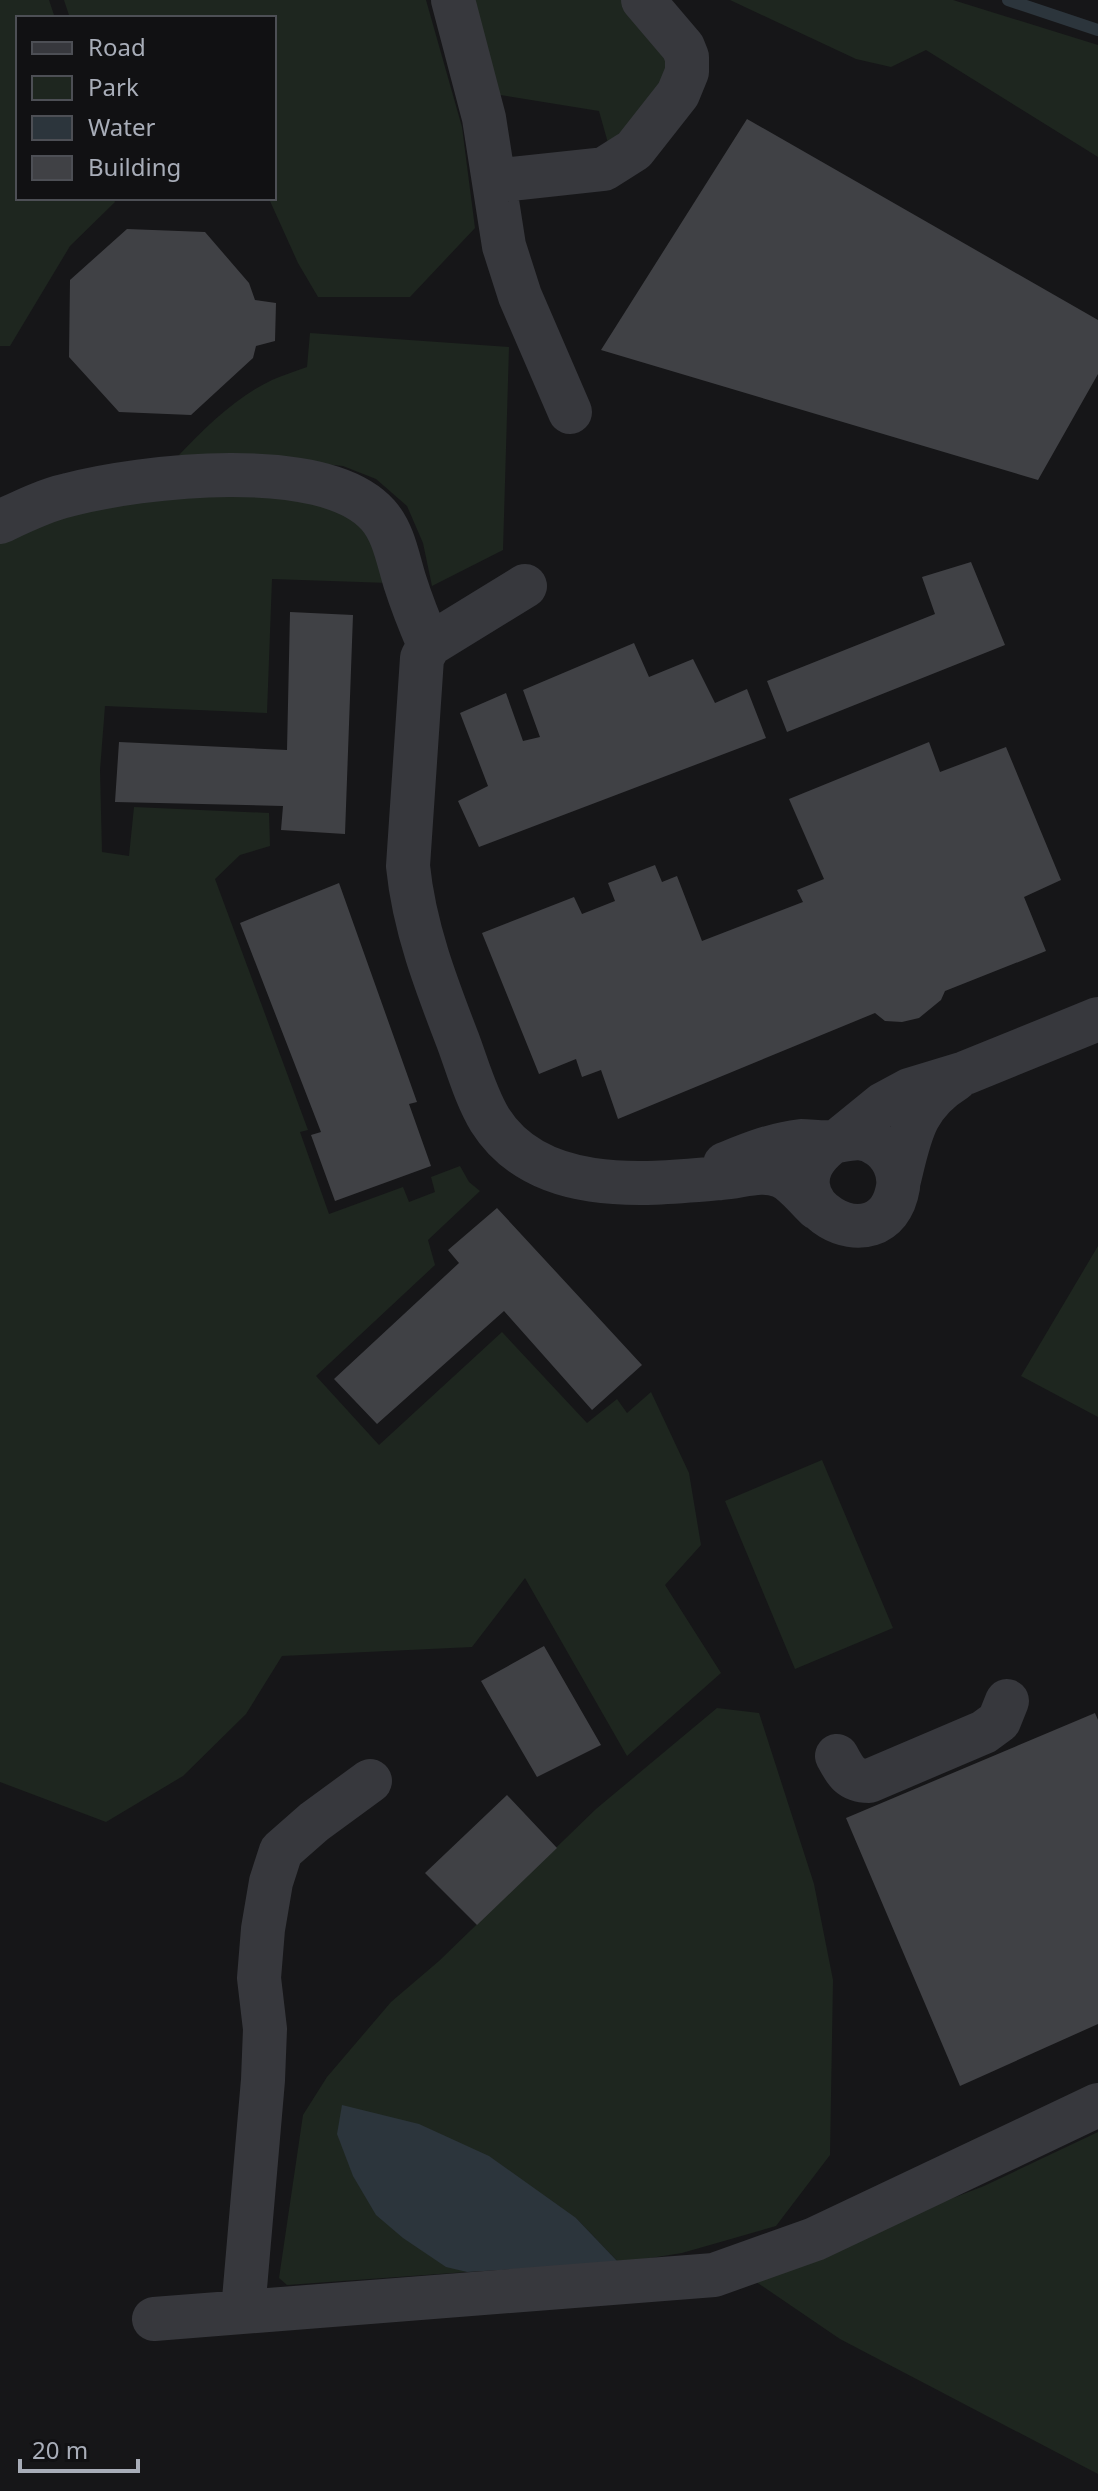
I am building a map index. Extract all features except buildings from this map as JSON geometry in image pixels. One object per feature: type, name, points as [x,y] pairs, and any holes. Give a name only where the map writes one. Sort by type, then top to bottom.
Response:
[{"type":"street","points":[[453,0],[484,118],[504,246],[520,296],[570,412]]},
{"type":"street","points":[[494,181],[604,169],[634,150],[678,94],[687,72],[683,47],[643,0]]},
{"type":"street","points":[[0,522],[65,495],[140,480],[248,476],[296,479],[343,490],[362,500],[389,531],[429,645]]},
{"type":"street","points":[[525,586],[429,645],[422,658],[408,866],[411,897],[434,978],[479,1098],[501,1135],[523,1155],[547,1170],[609,1182],[765,1173],[780,1176],[829,1219],[843,1225],[867,1224],[889,1210],[896,1196],[913,1124],[926,1103],[965,1073]]},
{"type":"street","points":[[817,1208],[808,1181],[820,1151],[892,1099],[1098,1019]]},
{"type":"street","points":[[693,1179],[766,1147],[856,1137],[871,1140],[884,1149],[895,1165],[899,1180]]},
{"type":"street","points":[[837,1756],[845,1772],[857,1781],[869,1781],[984,1732],[999,1721],[1007,1701]]},
{"type":"street","points":[[243,2311],[263,2080],[265,2029],[259,1978],[271,1882],[281,1851],[370,1781]]},
{"type":"street","points":[[154,2319],[714,2275],[815,2239],[1098,2105]]},
{"type":"green space","points":[[0,0],[49,0],[54,16],[16,16],[16,200],[115,202],[70,246],[10,346],[0,346]]},
{"type":"green space","points":[[64,0],[426,0],[462,127],[475,228],[410,297],[318,297],[298,263],[270,201],[266,200],[276,200],[276,16],[69,16]]},
{"type":"green space","points":[[471,0],[629,0],[658,43],[670,69],[637,119],[608,143],[599,111],[494,94]]},
{"type":"green space","points":[[730,0],[953,0],[1098,45],[1098,157],[926,50],[891,67],[856,59]]},
{"type":"green space","points":[[310,333],[509,347],[503,550],[432,586],[423,543],[407,506],[376,479],[343,466],[265,458],[179,455],[211,423],[246,395],[272,380],[307,367]]},
{"type":"green space","points":[[295,485],[362,512],[389,583],[272,579],[267,713],[105,706],[100,770],[102,852],[129,856],[134,807],[269,813],[270,846],[240,855],[215,879],[308,1130],[300,1132],[329,1214],[403,1187],[409,1202],[435,1192],[431,1177],[460,1166],[469,1182],[480,1191],[428,1240],[435,1265],[316,1376],[379,1445],[502,1332],[587,1423],[617,1399],[627,1413],[651,1392],[689,1473],[701,1545],[665,1585],[721,1673],[627,1756],[525,1578],[472,1647],[282,1656],[246,1714],[183,1776],[106,1822],[0,1782],[0,524],[80,504]]},
{"type":"green space","points":[[1098,1246],[1098,1417],[1021,1376]]},
{"type":"green space","points":[[822,1460],[893,1628],[795,1669],[725,1501]]},
{"type":"green space","points":[[717,1708],[759,1713],[814,1884],[833,1980],[830,2155],[776,2226],[682,2253],[619,2263],[576,2218],[446,2266],[467,2272],[287,2285],[279,2278],[303,2115],[327,2077],[391,2002],[439,1961],[596,1809]]},
{"type":"green space","points":[[1098,2132],[1098,2474],[840,2339],[749,2277],[984,2186]]},
{"type":"water","points":[[342,2105],[419,2124],[489,2156],[576,2218],[619,2263],[467,2272],[446,2267],[376,2215],[353,2176],[337,2134]]},
{"type":"waterway","points":[[1008,0],[1098,30]]}]
